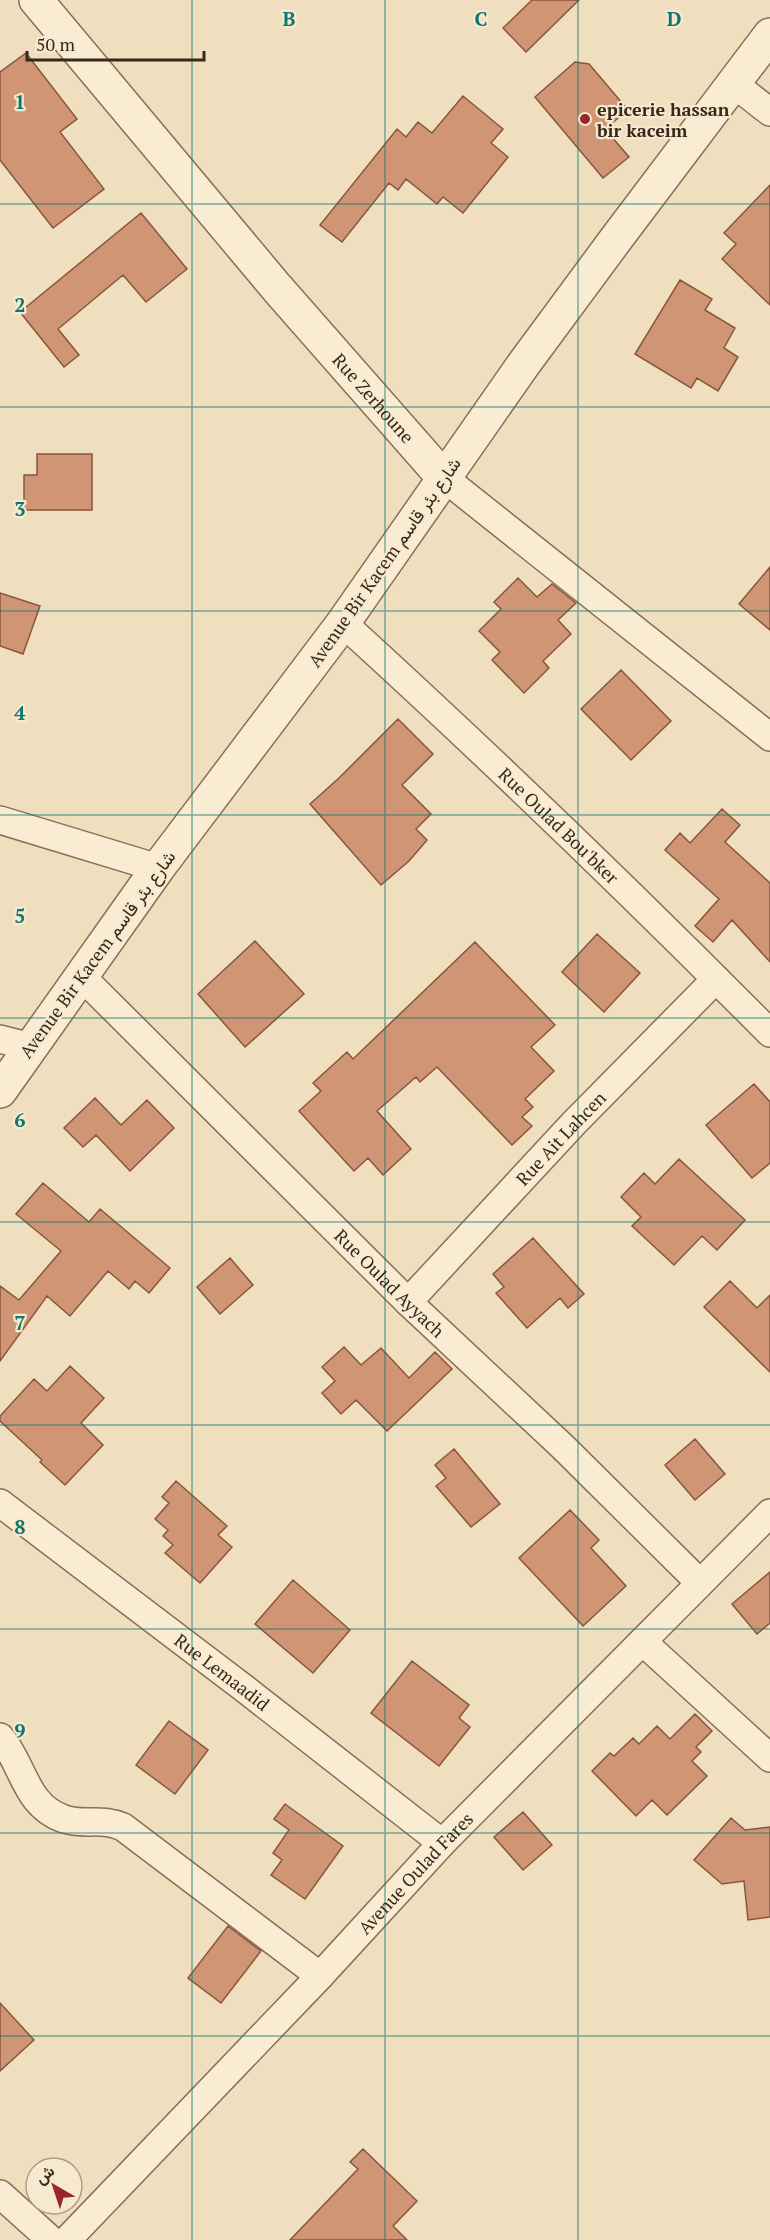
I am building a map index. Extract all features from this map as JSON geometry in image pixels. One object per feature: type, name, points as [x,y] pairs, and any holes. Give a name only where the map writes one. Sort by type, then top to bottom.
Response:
[{"type":"street","name":"Rue Zerhoune","points":[[36,0],[278,288],[443,477],[770,737]]},
{"type":"street","name":"Avenue Bir Kacem شارع بئر قاسم","points":[[0,1090],[15,1043],[82,977],[158,868],[344,623],[443,477],[616,239],[770,35]]},
{"type":"street","points":[[734,84],[770,112]]},
{"type":"street","name":"Rue Oulad Bou'bker","points":[[344,623],[478,746],[597,860],[770,1033]]},
{"type":"street","points":[[0,820],[158,868]]},
{"type":"street","name":"Rue Oulad Ayyach","points":[[82,977],[408,1302],[563,1447],[700,1583]]},
{"type":"street","name":"Rue Ait Lahcen","points":[[408,1302],[574,1124],[716,979]]},
{"type":"street","name":"Rue Lemaadid","points":[[0,1503],[236,1682],[442,1843]]},
{"type":"street","name":"Avenue Oulad Fares","points":[[67,2240],[320,1976],[442,1843],[770,1514]]},
{"type":"street","points":[[644,1642],[770,1758]]},
{"type":"street","points":[[0,1737],[11,1752],[27,1787],[51,1812],[69,1820],[79,1822],[101,1820],[123,1827],[320,1976]]},
{"type":"street","points":[[0,2194],[51,2240]]},
{"type":"building","points":[[532,0],[579,0],[526,52],[503,28]]},
{"type":"building","points":[[26,53],[77,119],[60,132],[104,189],[53,228],[0,160],[0,72]]},
{"type":"building","name":"epicerie hassan bir kaceim","points":[[575,62],[589,64],[628,110],[605,129],[629,157],[603,178],[535,97]]},
{"type":"building","points":[[463,96],[503,129],[491,143],[508,157],[463,213],[443,197],[437,204],[406,179],[398,190],[389,183],[342,242],[320,225],[397,129],[406,137],[418,122],[432,133]]},
{"type":"building","points":[[770,185],[770,305],[722,259],[736,244],[724,233]]},
{"type":"building","points":[[141,213],[187,269],[146,302],[123,275],[58,329],[79,355],[64,367],[20,312]]},
{"type":"building","points":[[680,280],[712,299],[705,310],[735,328],[724,348],[738,357],[718,391],[697,378],[691,388],[635,354]]},
{"type":"building","points":[[37,454],[92,454],[92,510],[24,510],[24,475],[37,475]]},
{"type":"building","points":[[770,567],[770,630],[739,604]]},
{"type":"building","points":[[518,578],[537,597],[552,584],[576,603],[558,620],[571,634],[543,661],[549,668],[524,693],[492,660],[500,652],[479,631],[501,609],[494,602]]},
{"type":"building","points":[[0,593],[40,606],[23,654],[0,646]]},
{"type":"building","points":[[621,670],[671,721],[631,760],[581,709]]},
{"type":"building","points":[[398,719],[433,754],[402,785],[431,814],[416,829],[427,840],[409,861],[381,885],[310,804]]},
{"type":"building","points":[[722,809],[740,825],[725,842],[770,883],[770,962],[732,920],[713,942],[695,926],[719,899],[665,850],[680,833],[690,843]]},
{"type":"building","points":[[597,934],[640,973],[604,1012],[562,972]]},
{"type":"building","points":[[255,941],[304,994],[245,1047],[198,994]]},
{"type":"building","points":[[475,942],[555,1025],[531,1047],[554,1071],[525,1099],[533,1107],[522,1117],[532,1126],[512,1145],[437,1067],[420,1082],[416,1077],[377,1111],[411,1149],[383,1175],[368,1158],[354,1171],[299,1111],[321,1091],[313,1083],[347,1052],[353,1059]]},
{"type":"building","points":[[754,1084],[770,1102],[770,1163],[752,1178],[706,1125]]},
{"type":"building","points":[[95,1098],[121,1125],[147,1100],[174,1128],[130,1171],[96,1135],[83,1147],[64,1128]]},
{"type":"building","points":[[679,1159],[745,1220],[717,1250],[702,1236],[674,1265],[632,1226],[641,1217],[621,1197],[644,1173],[655,1184]]},
{"type":"building","points":[[43,1183],[89,1222],[100,1209],[170,1268],[149,1293],[135,1281],[129,1289],[108,1271],[70,1316],[47,1296],[0,1361],[0,1286],[19,1300],[61,1251],[16,1214]]},
{"type":"building","points":[[533,1238],[584,1294],[568,1308],[560,1298],[527,1328],[496,1293],[504,1287],[493,1274]]},
{"type":"building","points":[[230,1258],[253,1285],[220,1314],[197,1287]]},
{"type":"building","points":[[730,1281],[757,1308],[770,1295],[770,1372],[704,1307]]},
{"type":"building","points":[[344,1347],[361,1365],[381,1348],[409,1378],[435,1352],[452,1369],[387,1431],[356,1400],[341,1414],[322,1393],[335,1381],[322,1367]]},
{"type":"building","points":[[70,1366],[104,1398],[81,1423],[103,1445],[65,1485],[0,1421],[0,1416],[34,1379],[47,1391]]},
{"type":"building","points":[[695,1439],[725,1474],[695,1500],[665,1465]]},
{"type":"building","points":[[454,1449],[500,1504],[471,1527],[436,1486],[446,1478],[435,1465]]},
{"type":"building","points":[[176,1481],[227,1526],[218,1535],[232,1547],[200,1583],[165,1553],[173,1545],[163,1536],[168,1530],[155,1519],[169,1503],[162,1497]]},
{"type":"building","points":[[570,1510],[599,1540],[591,1548],[626,1586],[583,1626],[519,1558]]},
{"type":"building","points":[[770,1572],[770,1623],[757,1634],[732,1604]]},
{"type":"building","points":[[293,1580],[350,1630],[313,1673],[255,1624]]},
{"type":"building","points":[[412,1661],[469,1705],[459,1718],[470,1727],[439,1766],[371,1713]]},
{"type":"building","points":[[695,1714],[712,1731],[696,1747],[701,1752],[692,1761],[707,1776],[667,1815],[652,1800],[636,1816],[592,1771],[610,1753],[614,1756],[633,1738],[639,1744],[657,1726],[670,1739]]},
{"type":"building","points":[[169,1721],[208,1750],[175,1794],[136,1765]]},
{"type":"building","points":[[285,1804],[343,1846],[305,1899],[271,1875],[282,1860],[273,1853],[289,1830],[274,1819]]},
{"type":"building","points":[[523,1812],[552,1845],[523,1870],[494,1837]]},
{"type":"building","points":[[731,1818],[745,1830],[770,1827],[770,1917],[748,1920],[744,1881],[722,1884],[694,1860]]},
{"type":"building","points":[[228,1926],[261,1951],[221,2003],[188,1978]]},
{"type":"building","points":[[0,2003],[34,2040],[0,2071]]},
{"type":"building","points":[[363,2149],[417,2201],[393,2226],[407,2240],[290,2240],[358,2169],[350,2162]]},
{"type":"place","name":"epicerie hassan bir kaceim","points":[[585,119]]}]
